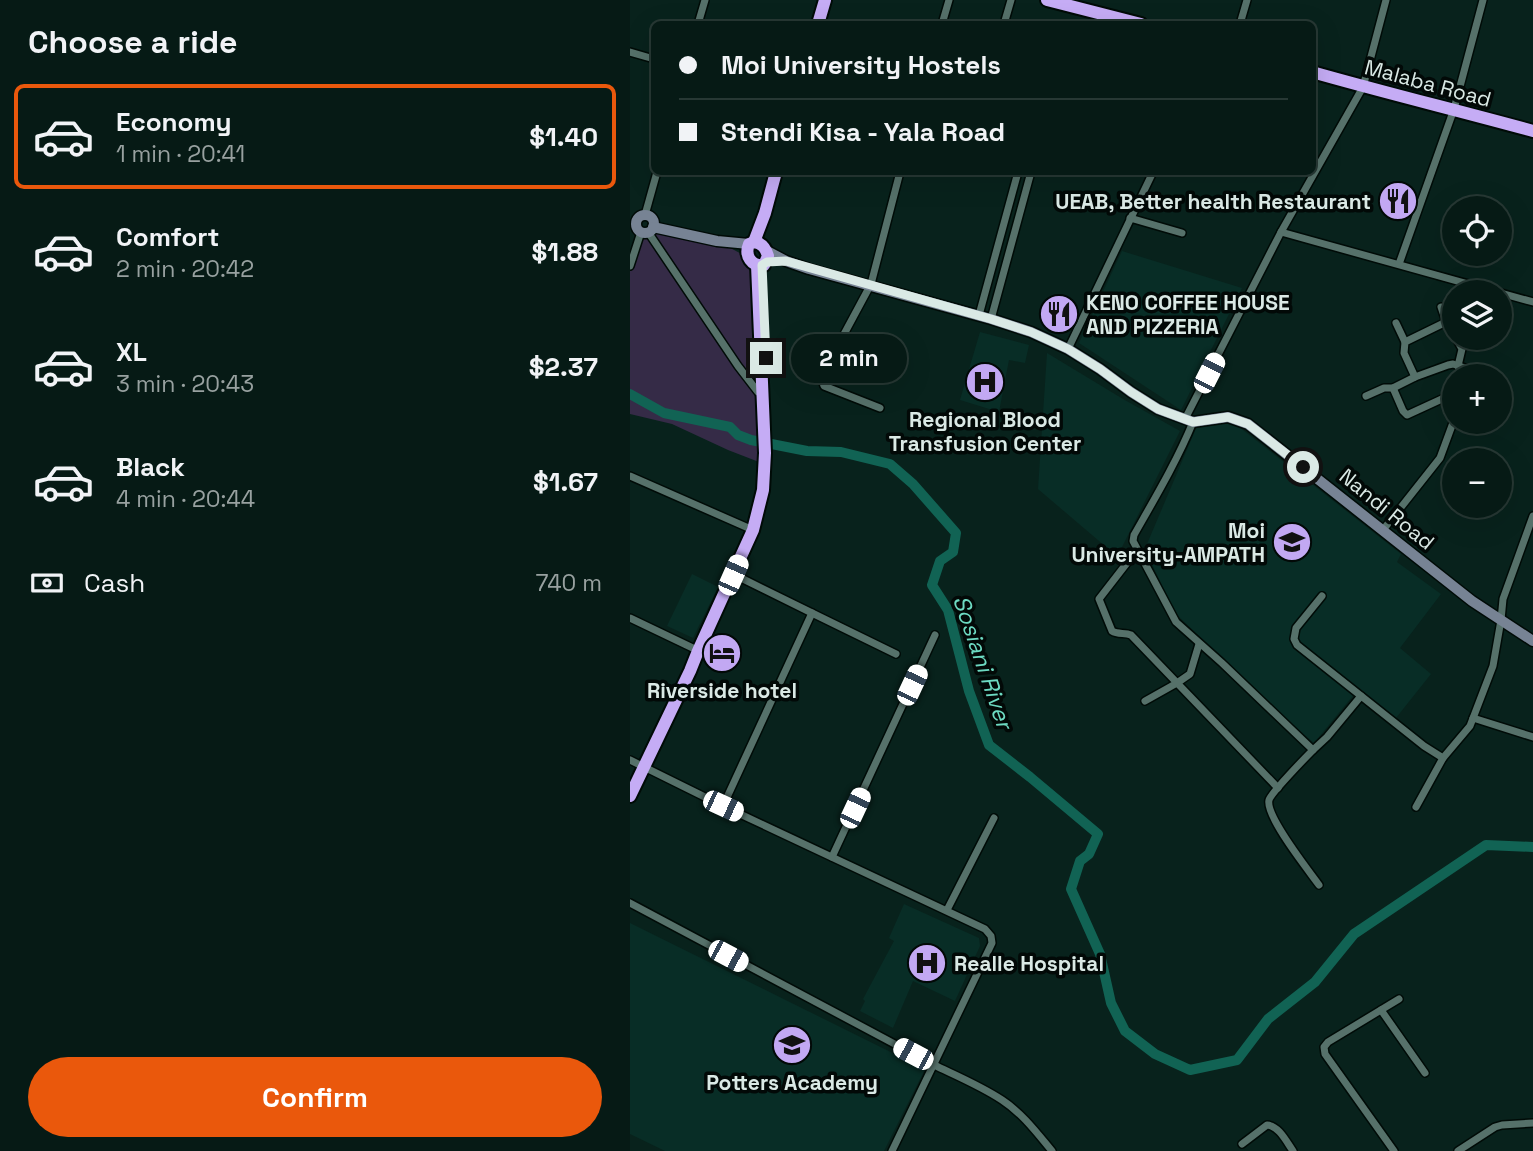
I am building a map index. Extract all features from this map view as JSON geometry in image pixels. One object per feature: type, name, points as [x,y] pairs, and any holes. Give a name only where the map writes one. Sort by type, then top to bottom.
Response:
[{"type":"highway","points":[[819,21],[825,0]]},
{"type":"highway","points":[[1047,0],[1129,21]]},
{"type":"highway","name":"Malaba Road","points":[[1316,73],[1533,131]]},
{"type":"highway","points":[[630,796],[737,576],[759,523],[766,486],[767,453],[762,393],[758,254],[775,175]]},
{"type":"highway","points":[[758,254],[768,377],[766,433]]},
{"type":"highway","points":[[700,652],[753,530],[763,490],[767,453]]},
{"type":"street","points":[[699,21],[705,0]]},
{"type":"street","points":[[943,21],[949,0]]},
{"type":"street","points":[[1005,21],[1011,0]]},
{"type":"street","points":[[1241,21],[1247,0]]},
{"type":"street","points":[[1316,170],[1363,87],[1386,0]]},
{"type":"street","points":[[1399,264],[1454,109],[1483,0]]},
{"type":"street","points":[[630,52],[651,58]]},
{"type":"street","points":[[656,175],[645,215],[640,217],[642,227],[738,366],[758,392],[762,393]]},
{"type":"street","points":[[880,408],[824,386],[821,381],[822,374],[871,284],[899,175]]},
{"type":"street","points":[[979,315],[1017,175]]},
{"type":"street","points":[[991,319],[1030,175]]},
{"type":"street","points":[[1068,349],[1152,175]]},
{"type":"street","points":[[1312,750],[1174,619],[1133,541],[1167,476],[1189,421],[1281,232],[1313,175]]},
{"type":"street","points":[[1130,218],[1182,233]]},
{"type":"street","points":[[642,227],[717,241],[1031,332],[1068,349],[1158,409],[1189,421]]},
{"type":"street","points":[[630,266],[642,227]]},
{"type":"street","points":[[1281,232],[1533,302]]},
{"type":"street","points":[[1396,323],[1405,342],[1404,353],[1415,377]]},
{"type":"street","points":[[1405,342],[1442,324]]},
{"type":"street","points":[[1366,396],[1442,367]]},
{"type":"street","points":[[1393,388],[1407,415],[1442,399]]},
{"type":"street","name":"Nandi Road","points":[[1189,421],[1228,417],[1248,424],[1472,601],[1533,641]]},
{"type":"street","points":[[1383,530],[1440,458],[1449,434]]},
{"type":"street","points":[[630,476],[753,530]]},
{"type":"street","points":[[1416,807],[1443,758],[1467,731],[1473,718],[1493,666],[1502,620],[1503,599],[1533,516]]},
{"type":"street","points":[[1138,550],[1099,599],[1112,631],[1131,635],[1278,788]]},
{"type":"street","points":[[737,576],[896,654]]},
{"type":"street","points":[[1322,596],[1296,628],[1294,639],[1297,645],[1424,746],[1443,758]]},
{"type":"street","points":[[723,806],[812,613]]},
{"type":"street","points":[[630,618],[700,652]]},
{"type":"street","points":[[832,857],[935,635]]},
{"type":"street","points":[[1145,701],[1189,674],[1199,644]]},
{"type":"street","points":[[1319,885],[1289,844],[1271,813],[1269,800],[1361,696]]},
{"type":"street","points":[[1473,718],[1533,737]]},
{"type":"street","points":[[630,760],[947,910],[985,929],[991,936],[992,943],[892,1151]]},
{"type":"street","points":[[947,910],[994,818]]},
{"type":"street","points":[[630,903],[1003,1100],[1023,1117],[1049,1150]]},
{"type":"street","points":[[1394,1151],[1325,1054],[1324,1047],[1399,999]]},
{"type":"street","points":[[1381,1010],[1425,1073]]},
{"type":"street","points":[[1458,1151],[1495,1127],[1533,1123]]},
{"type":"street","points":[[1242,1144],[1270,1124],[1293,1151]]},
{"type":"shaded area","points":[[654,228],[722,244],[746,257],[756,266],[759,462],[672,424],[630,414],[630,268],[642,234]]},
{"type":"shaded area","points":[[1122,251],[1242,288],[1181,410],[1079,343]]},
{"type":"shaded area","name":"Regional Blood Transfusion Center","points":[[980,332],[1029,345],[1025,363],[1009,360],[999,412],[960,400]]},
{"type":"shaded area","points":[[1047,353],[1180,431],[1121,549],[1112,552],[1038,489]]},
{"type":"shaded area","points":[[1234,423],[1401,554],[1397,562],[1441,594],[1400,648],[1431,674],[1392,723],[1356,692],[1314,743],[1275,710],[1175,613],[1151,562],[1153,558],[1144,551],[1197,426]]},
{"type":"shaded area","points":[[692,574],[718,587],[693,638],[667,626]]},
{"type":"shaded area","name":"Realle Hospital","points":[[904,904],[979,938],[980,946],[955,1001],[913,981],[893,1028],[860,1011],[865,1001],[863,999],[894,941],[889,938]]},
{"type":"shaded area","name":"Potters Academy","points":[[630,923],[925,1069],[884,1151],[665,1151],[630,1134]]},
{"type":"waterway","name":"Sosiani River","points":[[630,394],[664,413],[730,427],[738,435],[751,440],[807,451],[841,452],[890,464],[913,484],[956,533],[953,552],[940,561],[932,585],[948,610],[969,691],[989,745],[1098,834],[1089,854],[1080,861],[1071,889],[1100,954],[1111,1003],[1125,1031],[1155,1054],[1190,1070],[1237,1060],[1268,1019],[1315,982],[1354,934],[1486,845],[1533,847]]},
{"type":"place","name":"UEAB, Better health Restaurant","points":[[1398,201]]},
{"type":"place","name":"KENO COFFEE HOUSE AND PIZZERIA","points":[[1059,314]]},
{"type":"place","name":"Regional Blood Transfusion Center","points":[[985,382]]},
{"type":"place","name":"Moi University-AMPATH","points":[[1292,542]]},
{"type":"place","name":"Riverside hotel","points":[[722,653]]},
{"type":"place","name":"Realle Hospital","points":[[927,963]]},
{"type":"place","name":"Potters Academy","points":[[792,1045]]},
{"type":"route","points":[[766,358],[762,265],[767,262],[786,261],[1031,332],[1068,349],[1158,409],[1193,422],[1228,417],[1248,424],[1303,467]]}]
